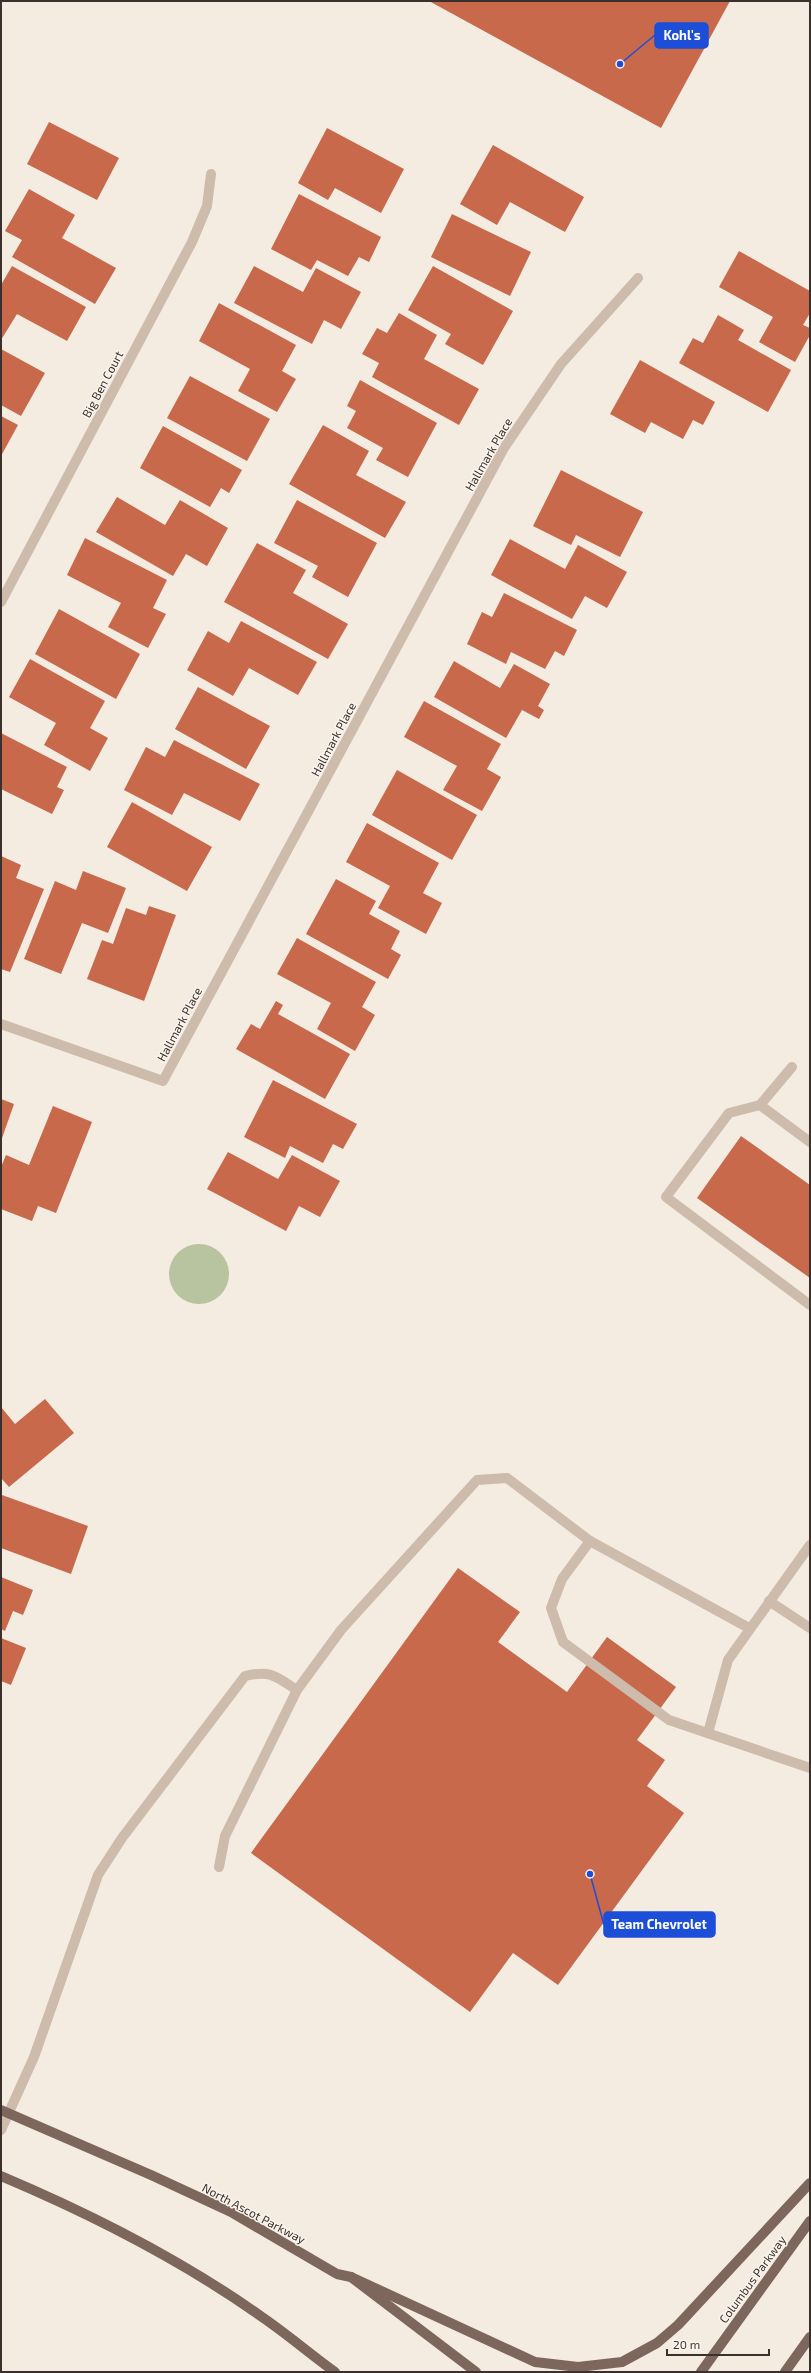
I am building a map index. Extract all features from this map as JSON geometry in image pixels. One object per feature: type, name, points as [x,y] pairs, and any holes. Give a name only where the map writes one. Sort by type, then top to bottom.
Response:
[{"type":"main road","name":"North Ascot Parkway","points":[[6,2111],[230,2212],[337,2274],[351,2277],[476,2372]]},
{"type":"main road","points":[[1,2176],[70,2205],[161,2254],[262,2316],[335,2372]]},
{"type":"main road","points":[[351,2277],[535,2362],[578,2367],[622,2362],[657,2344],[678,2325],[810,2183]]},
{"type":"main road","name":"Columbus Parkway","points":[[701,2372],[810,2221]]},
{"type":"main road","points":[[785,2372],[810,2338]]},
{"type":"street","name":"Big Ben Court","points":[[1,602],[192,242],[207,206],[211,174]]},
{"type":"street","name":"Hallmark Place","points":[[1,1024],[163,1081],[504,448],[561,364],[638,278]]},
{"type":"street","points":[[792,1067],[760,1105],[729,1112],[666,1197],[810,1305]]},
{"type":"street","points":[[760,1105],[810,1142]]},
{"type":"street","points":[[219,1867],[225,1836],[297,1690],[341,1630],[477,1480],[507,1478],[590,1541],[749,1628]]},
{"type":"street","points":[[590,1541],[562,1579],[551,1608],[563,1642],[670,1720],[810,1768]]},
{"type":"street","points":[[708,1733],[728,1660],[749,1628],[810,1545]]},
{"type":"street","points":[[769,1601],[810,1628]]},
{"type":"street","points":[[1,2130],[6,2111],[34,2057],[98,1875],[122,1838],[245,1676],[262,1672],[275,1676],[297,1690]]},
{"type":"green space","points":[[199,1244],[216,1249],[224,1257],[229,1274],[224,1291],[216,1299],[199,1304],[182,1299],[174,1291],[169,1274],[174,1257],[182,1249]]},
{"type":"building","points":[[429,1],[730,1],[661,128]]},
{"type":"building","points":[[49,122],[119,158],[97,200],[27,164]]},
{"type":"building","points":[[327,128],[404,169],[381,213],[335,188],[328,200],[298,183]]},
{"type":"building","points":[[493,145],[584,197],[565,232],[510,202],[497,225],[460,204]]},
{"type":"building","points":[[29,189],[75,215],[62,238],[116,268],[95,304],[12,257],[22,240],[5,231]]},
{"type":"building","points":[[299,194],[381,237],[369,262],[359,257],[348,276],[317,260],[311,270],[271,249]]},
{"type":"building","points":[[452,214],[531,252],[510,296],[431,257]]},
{"type":"building","points":[[739,251],[810,291],[810,313],[803,325],[810,328],[810,335],[795,362],[759,342],[773,317],[719,287]]},
{"type":"building","points":[[12,266],[86,307],[67,341],[17,314],[1,340],[1,285]]},
{"type":"building","points":[[254,266],[303,292],[316,268],[361,292],[341,329],[324,320],[312,344],[234,303]]},
{"type":"building","points":[[433,266],[513,311],[483,365],[445,344],[451,334],[408,310]]},
{"type":"building","points":[[219,303],[296,345],[282,371],[296,379],[277,412],[238,391],[250,369],[199,341]]},
{"type":"building","points":[[399,313],[437,335],[424,359],[479,389],[459,425],[372,377],[379,363],[362,354],[377,328],[387,333]]},
{"type":"building","points":[[718,315],[744,330],[738,340],[791,370],[768,412],[679,363],[693,338],[703,343]]},
{"type":"building","points":[[1,349],[45,373],[21,416],[1,405]]},
{"type":"building","points":[[640,360],[715,402],[703,425],[693,420],[683,439],[651,422],[645,433],[610,414]]},
{"type":"building","points":[[190,376],[270,419],[247,461],[167,418]]},
{"type":"building","points":[[360,380],[437,423],[408,477],[376,460],[383,448],[347,428],[356,411],[347,406]]},
{"type":"building","points":[[1,416],[18,425],[1,456]]},
{"type":"building","points":[[323,425],[369,451],[356,475],[406,502],[385,538],[289,484]]},
{"type":"building","points":[[163,426],[242,470],[229,493],[221,488],[210,507],[140,468]]},
{"type":"building","points":[[561,470],[643,512],[620,557],[576,535],[571,545],[533,526]]},
{"type":"building","points":[[117,497],[165,525],[180,500],[228,528],[207,566],[186,554],[173,576],[96,532]]},
{"type":"building","points":[[297,500],[377,543],[348,597],[312,577],[318,566],[274,543]]},
{"type":"building","points":[[85,538],[167,580],[153,608],[166,614],[148,648],[108,627],[121,603],[67,575]]},
{"type":"building","points":[[510,539],[565,569],[578,545],[627,572],[607,608],[585,596],[572,619],[491,575]]},
{"type":"building","points":[[257,543],[306,570],[293,593],[348,624],[328,659],[224,602]]},
{"type":"building","points":[[504,593],[577,630],[564,656],[555,651],[545,669],[511,652],[506,664],[467,644],[482,612],[492,617]]},
{"type":"building","points":[[59,609],[140,654],[116,699],[35,654]]},
{"type":"building","points":[[241,621],[317,662],[298,695],[249,668],[233,696],[187,670],[208,631],[229,643]]},
{"type":"building","points":[[30,659],[105,701],[90,728],[108,738],[90,771],[44,745],[56,723],[9,697]]},
{"type":"building","points":[[454,661],[500,688],[514,664],[550,684],[538,706],[544,710],[539,719],[522,710],[506,738],[434,697]]},
{"type":"building","points":[[198,687],[270,726],[246,769],[175,729]]},
{"type":"building","points":[[424,701],[501,744],[487,769],[501,777],[482,811],[443,790],[457,766],[404,737]]},
{"type":"building","points":[[1,733],[67,767],[57,787],[64,790],[52,814],[1,789]]},
{"type":"building","points":[[174,740],[260,784],[240,821],[184,793],[172,815],[124,790],[146,747],[165,757]]},
{"type":"building","points":[[397,770],[477,815],[452,860],[372,815]]},
{"type":"building","points":[[132,802],[212,847],[187,891],[107,847]]},
{"type":"building","points":[[367,823],[439,863],[423,893],[442,903],[426,934],[378,908],[390,886],[346,862]]},
{"type":"building","points":[[1,856],[21,865],[16,878],[44,889],[10,972],[1,969]]},
{"type":"building","points":[[83,871],[126,888],[108,933],[82,923],[61,974],[24,959],[55,881],[76,890]]},
{"type":"building","points":[[336,879],[376,901],[369,914],[400,931],[391,949],[401,955],[388,979],[306,934]]},
{"type":"building","points":[[149,906],[176,915],[144,1001],[87,979],[102,940],[113,944],[126,908],[146,915]]},
{"type":"building","points":[[297,938],[376,982],[362,1007],[375,1015],[355,1051],[317,1029],[331,1003],[277,974]]},
{"type":"building","points":[[276,1001],[283,1005],[278,1014],[350,1054],[325,1099],[236,1049],[251,1024],[260,1029]]},
{"type":"building","points":[[273,1080],[357,1124],[343,1149],[333,1144],[323,1163],[290,1146],[285,1158],[244,1137]]},
{"type":"building","points":[[1,1099],[14,1104],[1,1141]]},
{"type":"building","points":[[53,1106],[92,1122],[56,1213],[38,1206],[32,1221],[1,1209],[1,1167],[6,1155],[29,1165]]},
{"type":"building","points":[[741,1136],[810,1185],[810,1278],[697,1198]]},
{"type":"building","points":[[228,1152],[278,1179],[292,1155],[340,1181],[320,1217],[299,1206],[286,1231],[207,1189]]},
{"type":"building","points":[[45,1399],[74,1433],[9,1487],[1,1478],[1,1407],[15,1424]]},
{"type":"building","points":[[2,1495],[88,1526],[71,1574],[1,1548]]},
{"type":"building","points":[[458,1568],[520,1612],[498,1642],[567,1692],[607,1637],[676,1687],[637,1740],[665,1760],[647,1786],[684,1813],[558,1985],[513,1953],[470,2012],[251,1853]]},
{"type":"building","points":[[1,1577],[33,1590],[23,1615],[13,1611],[5,1631],[1,1629]]},
{"type":"building","points":[[1,1638],[26,1648],[11,1685],[1,1681]]},
{"type":"place","name":"Kohl's","points":[[620,64]]},
{"type":"place","name":"Team Chevrolet","points":[[590,1874]]}]
